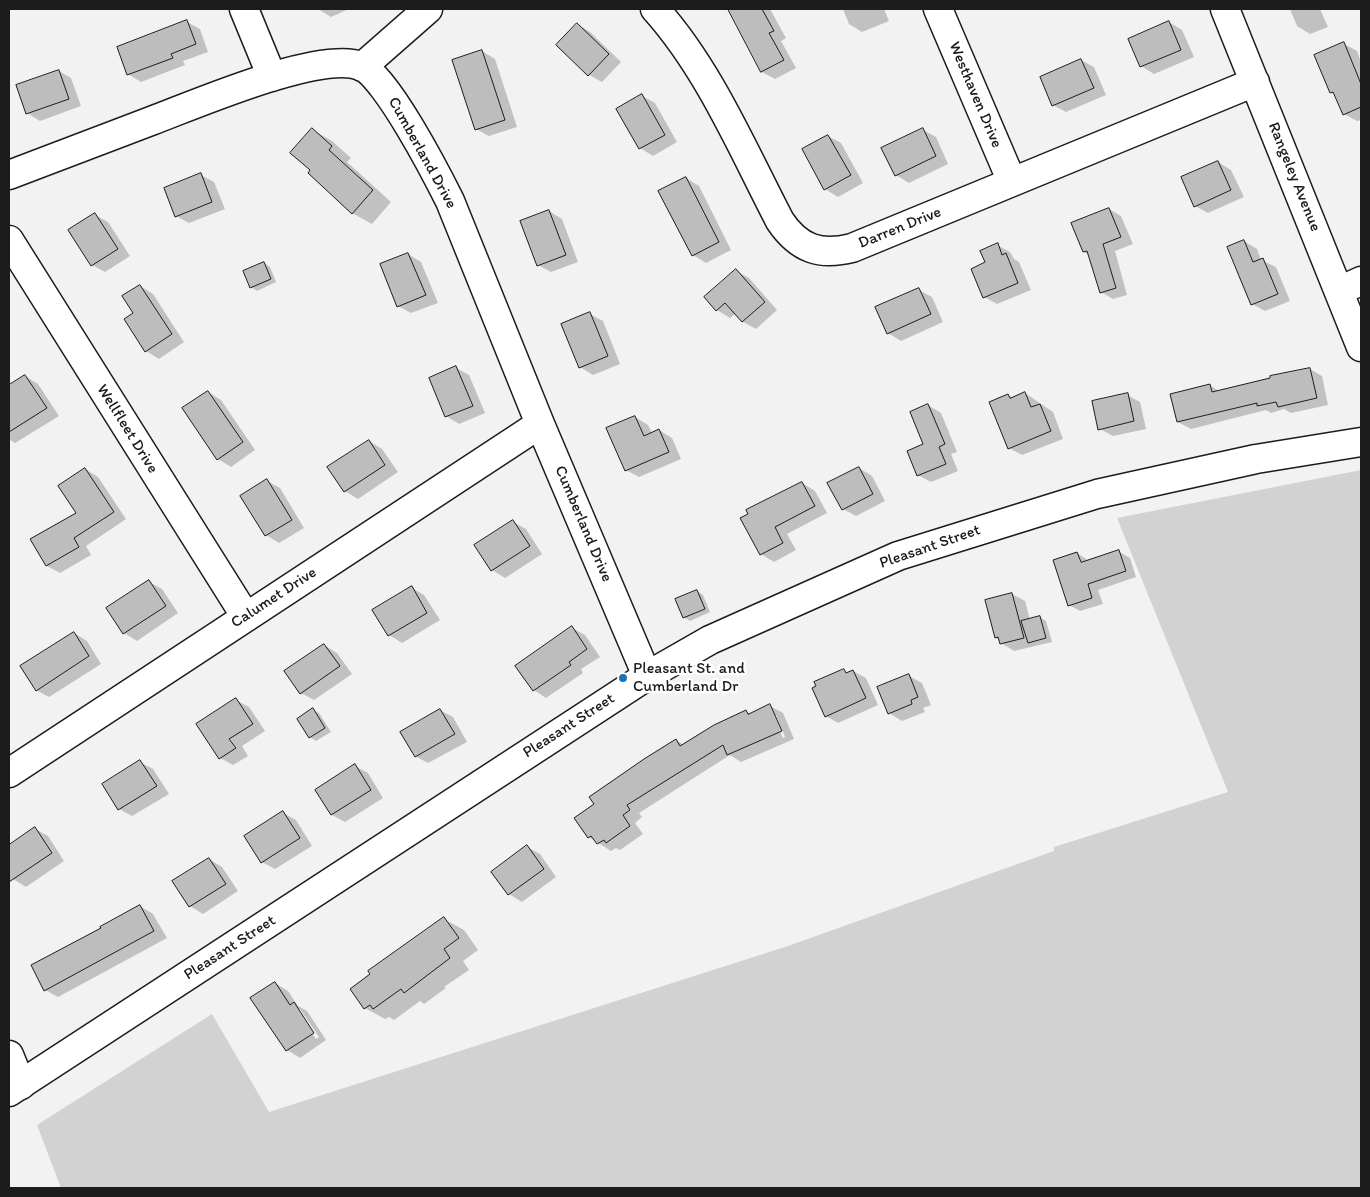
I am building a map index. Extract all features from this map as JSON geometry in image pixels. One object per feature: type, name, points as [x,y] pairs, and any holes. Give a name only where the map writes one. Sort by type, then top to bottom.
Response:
[{"type":"street","points":[[244,9],[272,77]]},
{"type":"street","points":[[9,175],[272,77],[318,66],[342,63],[362,67],[428,9]]},
{"type":"street","name":"Darren Drive","points":[[655,9],[670,26],[706,78],[780,221],[791,236],[808,248],[818,251],[852,248],[1255,82]]},
{"type":"street","name":"Westhaven Drive","points":[[938,9],[1012,182]]},
{"type":"street","name":"Rangeley Avenue","points":[[1225,9],[1255,82],[1350,286],[1361,346]]},
{"type":"street","name":"Cumberland Drive","points":[[362,67],[376,78],[388,93],[442,184],[540,424],[647,676]]},
{"type":"street","name":"Wellfleet Drive","points":[[9,240],[246,617]]},
{"type":"street","name":"Calumet Drive","points":[[9,773],[540,424]]},
{"type":"street","name":"Pleasant Street","points":[[15,1088],[647,676],[710,640],[898,556],[1097,494],[1256,459],[1361,442]]},
{"type":"street","points":[[9,1055],[15,1088]]},
{"type":"shaded area","points":[[1361,470],[1361,1188],[61,1188],[37,1125],[212,1014],[269,1112],[788,946],[1054,851],[1054,847],[1228,792],[1117,518]]},
{"type":"building","points":[[728,9],[762,9],[774,31],[769,33],[784,60],[761,72]]},
{"type":"building","points":[[187,20],[196,44],[171,54],[173,58],[127,75],[117,47]]},
{"type":"building","points":[[1169,21],[1181,50],[1140,67],[1128,39]]},
{"type":"building","points":[[577,23],[609,54],[588,76],[556,45]]},
{"type":"building","points":[[1344,42],[1361,84],[1361,107],[1343,115],[1333,92],[1330,93],[1314,55]]},
{"type":"building","points":[[482,50],[505,120],[475,130],[452,60]]},
{"type":"building","points":[[1081,59],[1094,88],[1052,106],[1040,77]]},
{"type":"building","points":[[59,70],[69,99],[26,114],[16,85]]},
{"type":"building","points":[[642,94],[665,135],[639,149],[616,109]]},
{"type":"building","points":[[312,128],[332,146],[329,150],[373,190],[352,214],[308,173],[310,170],[290,153]]},
{"type":"building","points":[[923,128],[936,156],[895,176],[881,148]]},
{"type":"building","points":[[828,135],[851,175],[824,190],[802,149]]},
{"type":"building","points":[[1218,161],[1231,190],[1194,207],[1181,177]]},
{"type":"building","points":[[201,173],[212,202],[175,217],[164,188]]},
{"type":"building","points":[[686,177],[719,242],[692,256],[658,191]]},
{"type":"building","points":[[1109,208],[1121,237],[1103,244],[1116,288],[1100,293],[1087,251],[1083,252],[1071,223]]},
{"type":"building","points":[[549,210],[566,255],[537,266],[520,221]]},
{"type":"building","points":[[95,213],[118,249],[91,266],[68,230]]},
{"type":"building","points":[[1244,240],[1253,262],[1263,258],[1278,294],[1251,305],[1227,247]]},
{"type":"building","points":[[998,243],[1002,255],[1006,253],[1018,283],[983,298],[971,269],[985,262],[980,251]]},
{"type":"building","points":[[408,253],[426,295],[397,307],[380,264]]},
{"type":"building","points":[[264,262],[271,279],[250,288],[243,271]]},
{"type":"building","points":[[736,269],[765,302],[742,322],[725,303],[716,311],[704,297]]},
{"type":"building","points":[[140,285],[172,334],[145,352],[124,319],[133,313],[122,296]]},
{"type":"building","points":[[919,288],[931,314],[887,334],[875,307]]},
{"type":"building","points":[[590,312],[608,356],[579,368],[561,324]]},
{"type":"building","points":[[456,366],[473,406],[445,417],[429,378]]},
{"type":"building","points":[[1310,368],[1317,398],[1278,407],[1276,402],[1257,406],[1257,403],[1177,422],[1170,394],[1210,384],[1212,392],[1270,378],[1270,376]]},
{"type":"building","points":[[25,375],[47,408],[9,432],[9,385]]},
{"type":"building","points":[[208,391],[243,442],[217,460],[182,408]]},
{"type":"building","points":[[1025,392],[1031,407],[1040,404],[1051,431],[1008,449],[989,402],[1008,394],[1010,398]]},
{"type":"building","points":[[1128,393],[1134,421],[1098,430],[1092,401]]},
{"type":"building","points":[[928,404],[945,444],[939,447],[946,464],[917,476],[907,451],[923,444],[910,412]]},
{"type":"building","points":[[635,416],[644,436],[659,429],[669,452],[625,471],[606,428]]},
{"type":"building","points":[[369,440],[385,465],[344,492],[327,467]]},
{"type":"building","points":[[859,467],[873,494],[842,510],[827,483]]},
{"type":"building","points":[[85,468],[114,512],[74,538],[79,547],[46,566],[30,539],[76,513],[58,486]]},
{"type":"building","points":[[267,479],[292,520],[265,536],[240,496]]},
{"type":"building","points":[[802,482],[815,506],[775,527],[783,543],[760,555],[740,518],[748,514],[746,510]]},
{"type":"building","points":[[513,520],[530,546],[491,571],[474,545]]},
{"type":"building","points":[[1119,550],[1126,571],[1088,584],[1092,598],[1068,606],[1053,560],[1077,552],[1081,562]]},
{"type":"building","points":[[149,580],[166,606],[123,634],[106,608]]},
{"type":"building","points":[[412,586],[427,613],[388,636],[372,610]]},
{"type":"building","points":[[697,590],[705,609],[683,618],[675,599]]},
{"type":"building","points":[[1012,593],[1024,638],[1000,644],[998,637],[995,638],[985,600]]},
{"type":"building","points":[[1040,616],[1046,638],[1028,643],[1021,621]]},
{"type":"building","points":[[572,626],[587,649],[569,662],[571,665],[533,691],[515,666]]},
{"type":"building","points":[[74,632],[89,656],[36,691],[20,666]]},
{"type":"building","points":[[324,644],[340,666],[300,694],[284,671]]},
{"type":"building","points":[[844,669],[846,673],[853,670],[866,698],[825,717],[812,688],[816,686],[814,682]]},
{"type":"building","points":[[909,674],[918,697],[911,700],[912,704],[888,714],[877,687]]},
{"type":"building","points":[[236,698],[253,724],[229,739],[236,748],[219,759],[196,724]]},
{"type":"building","points":[[770,704],[782,731],[727,755],[723,745],[627,805],[630,810],[623,815],[630,826],[606,843],[604,840],[597,844],[591,836],[588,838],[574,818],[594,804],[589,797],[676,739],[680,746],[714,725],[746,710],[748,714]]},
{"type":"building","points":[[313,708],[325,728],[309,738],[297,719]]},
{"type":"building","points":[[440,709],[455,734],[415,757],[400,732]]},
{"type":"building","points":[[140,760],[157,786],[118,810],[102,784]]},
{"type":"building","points":[[355,764],[371,790],[331,815],[315,790]]},
{"type":"building","points":[[283,811],[300,838],[261,863],[244,836]]},
{"type":"building","points":[[35,827],[52,853],[9,882],[9,845]]},
{"type":"building","points":[[527,845],[544,869],[508,895],[491,872]]},
{"type":"building","points":[[209,858],[226,884],[189,907],[172,881]]},
{"type":"building","points":[[140,905],[154,931],[44,991],[31,965]]},
{"type":"building","points":[[444,917],[459,938],[444,949],[450,958],[404,993],[401,989],[373,1009],[370,1005],[364,1009],[350,989],[370,974],[368,971]]},
{"type":"building","points":[[275,982],[290,1005],[294,1002],[314,1033],[286,1051],[250,998]]},
{"type":"place","name":"Pleasant St. and Cumberland Dr","points":[[623,678]]}]
